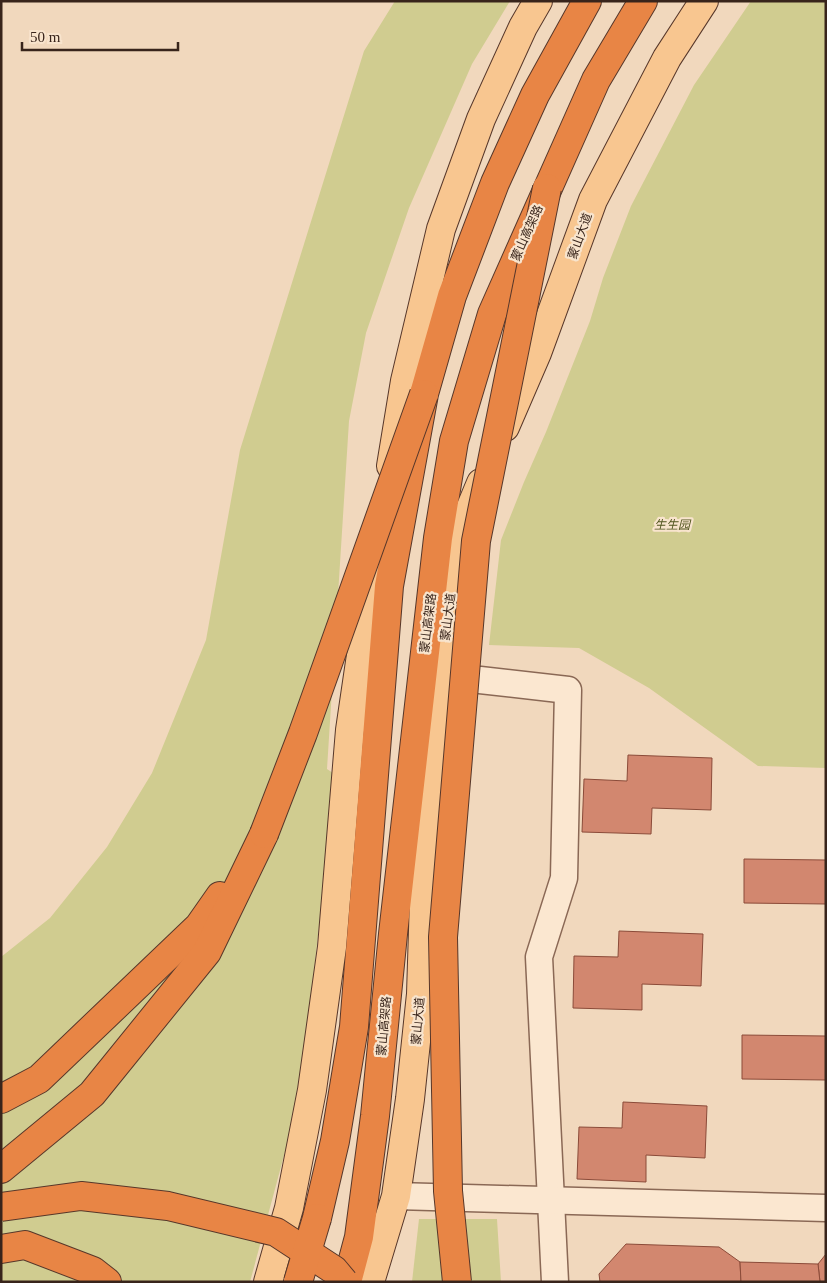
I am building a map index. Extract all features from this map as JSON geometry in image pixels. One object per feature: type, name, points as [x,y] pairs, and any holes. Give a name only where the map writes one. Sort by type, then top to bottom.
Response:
[{"type":"highway","points":[[1,1169],[92,1094],[207,952],[264,834],[303,733],[424,394],[452,296],[495,183],[535,95],[587,1]]},
{"type":"highway","name":"蒙山高架路","points":[[345,1282],[359,1237],[375,1116],[392,934],[438,538],[454,441],[492,314],[596,80],[643,1]]},
{"type":"highway","points":[[457,1282],[448,1191],[444,927],[476,540],[547,188]]},
{"type":"highway","points":[[298,1282],[317,1218],[332,1151],[354,1027],[389,586],[424,394]]},
{"type":"highway","points":[[1,1099],[40,1079],[198,926],[264,834]]},
{"type":"highway","points":[[1,1207],[81,1196],[168,1206],[276,1232],[334,1270],[345,1282]]},
{"type":"highway","points":[[1,1249],[25,1245],[93,1271],[107,1282]]},
{"type":"main road","points":[[268,1282],[288,1208],[312,1090],[332,947],[350,730],[366,612],[405,381],[444,220],[480,119],[538,1]]},
{"type":"main road","name":"蒙山大道","points":[[370,1282],[396,1196],[410,1099],[421,994],[425,867],[436,705],[458,538],[537,353],[593,200],[667,58],[704,1]]},
{"type":"lane","points":[[440,678],[480,680],[568,690],[564,878],[539,956],[555,1282]]},
{"type":"lane","points":[[396,1196],[826,1208]]},
{"type":"green space","points":[[395,1],[510,1],[472,64],[409,208],[366,333],[349,421],[327,769],[336,775],[300,1096],[250,1282],[1,1282],[1,957],[50,918],[107,847],[152,773],[206,640],[240,450],[364,51]]},
{"type":"green space","name":"生生园","points":[[751,1],[826,1],[826,768],[758,766],[649,688],[579,648],[489,645],[501,540],[590,321],[603,278],[631,206],[694,85]]},
{"type":"green space","points":[[419,1219],[497,1219],[501,1282],[412,1282]]},
{"type":"building","points":[[628,755],[712,758],[711,810],[652,808],[651,834],[582,832],[584,779],[627,781]]},
{"type":"building","points":[[744,859],[826,860],[826,904],[744,903]]},
{"type":"building","points":[[619,931],[703,934],[701,986],[642,984],[642,1010],[573,1008],[574,956],[618,957]]},
{"type":"building","points":[[742,1035],[826,1036],[826,1080],[742,1079]]},
{"type":"building","points":[[623,1102],[707,1106],[705,1158],[646,1155],[646,1182],[577,1179],[579,1127],[622,1128]]},
{"type":"building","points":[[626,1244],[719,1247],[740,1262],[741,1282],[600,1282],[599,1274]]},
{"type":"building","points":[[826,1254],[826,1282],[820,1282],[818,1264]]},
{"type":"building","points":[[740,1262],[818,1264],[820,1282],[741,1282]]}]
